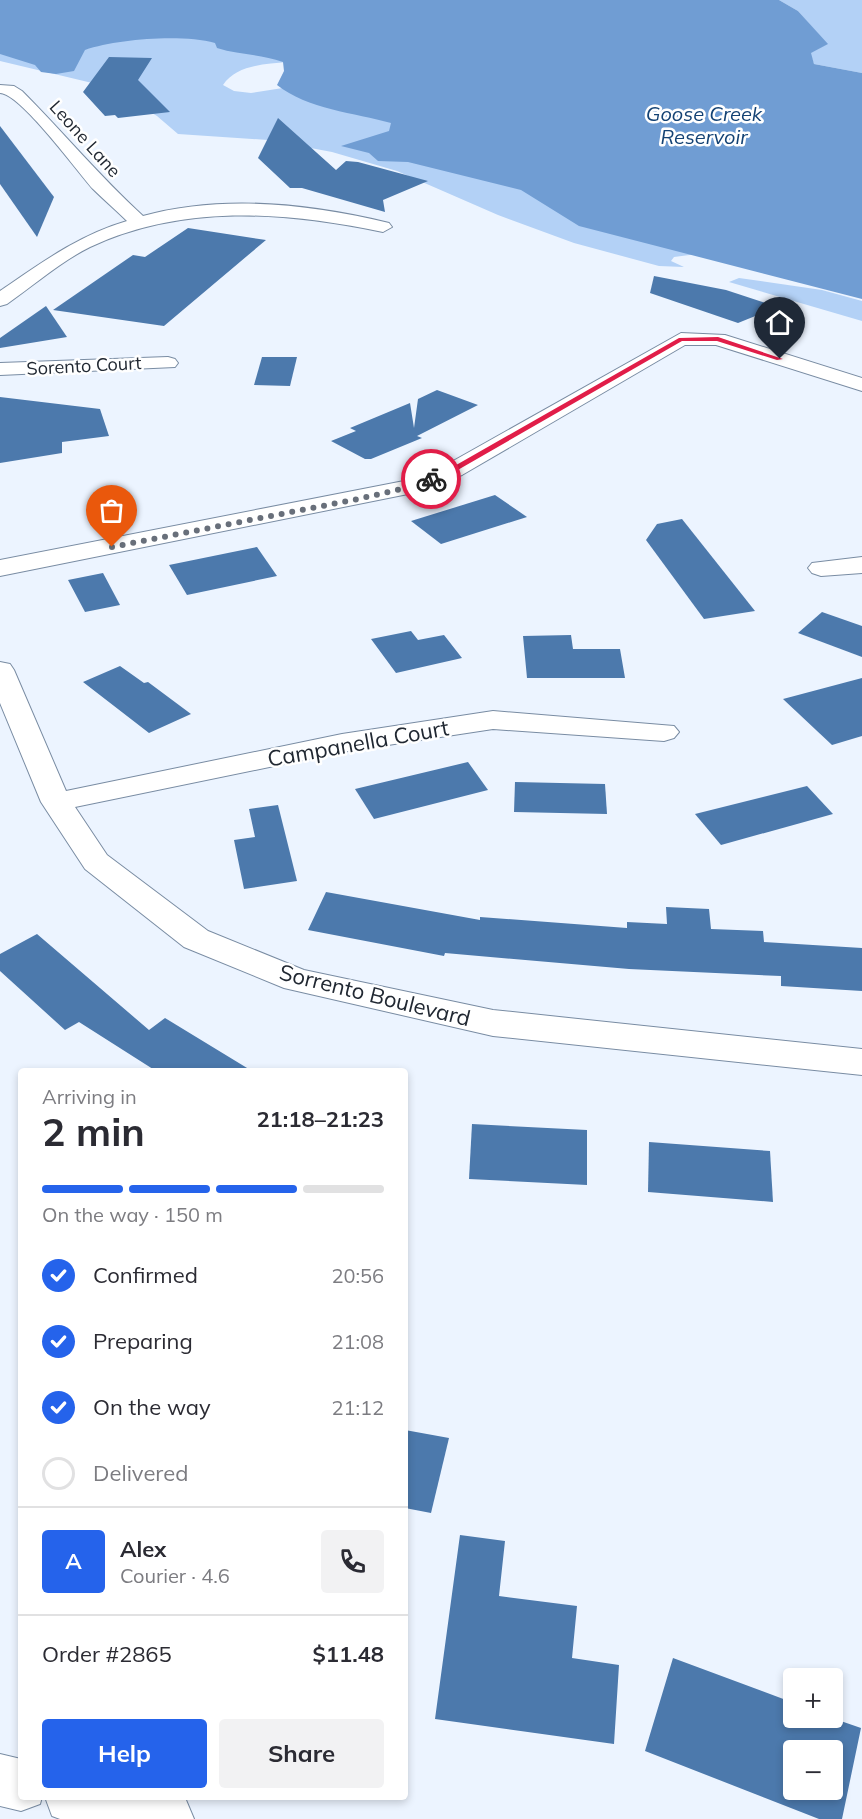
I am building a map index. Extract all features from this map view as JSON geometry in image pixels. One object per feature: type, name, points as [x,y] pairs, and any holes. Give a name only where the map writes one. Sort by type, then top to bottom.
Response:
[{"type":"street","name":"Leone Lane","points":[[0,89],[9,89],[16,94],[58,136],[100,186],[139,222]]},
{"type":"street","points":[[0,300],[83,244],[139,222],[229,210],[274,209],[315,213],[383,227]]},
{"type":"street","points":[[0,568],[410,487],[454,470],[681,339],[718,339],[862,386]]},
{"type":"street","name":"Sorento Court","points":[[0,369],[168,363]]},
{"type":"street","points":[[821,568],[862,566]]},
{"type":"street","name":"Sorrento Boulevard","points":[[0,670],[56,802],[96,862],[196,939],[296,980],[493,1023],[862,1062]]},
{"type":"street","name":"Campanella Court","points":[[56,802],[342,743],[493,720],[664,732]]},
{"type":"street","points":[[0,1780],[18,1784]]},
{"type":"street","points":[[84,1800],[167,1819]]},
{"type":"shaded area","points":[[0,0],[114,0],[287,62],[243,69],[235,73],[223,85],[234,91],[251,93],[334,80],[697,254],[674,257],[671,261],[684,267],[659,266],[574,243],[498,215],[397,171],[332,152],[268,140],[178,134],[157,116],[109,87],[0,61]]},
{"type":"shaded area","points":[[779,0],[862,0],[862,73],[814,64],[810,53],[827,44],[798,11]]},
{"type":"shaded area","points":[[739,278],[822,290],[862,301],[862,321],[729,282]]},
{"type":"water","name":"Goose Creek Reservoir","points":[[0,0],[779,0],[798,11],[828,44],[811,53],[814,64],[862,73],[862,299],[579,226],[521,190],[408,162],[378,161],[369,153],[341,146],[389,131],[391,123],[317,105],[289,93],[277,85],[284,71],[283,62],[275,59],[217,48],[215,43],[201,40],[150,39],[114,43],[85,50],[74,71],[56,74],[41,72],[35,65],[0,54]]},
{"type":"building","points":[[109,57],[152,58],[138,80],[170,112],[118,118],[115,115],[105,116],[83,92]]},
{"type":"building","points":[[278,118],[336,170],[346,161],[358,162],[428,181],[383,200],[385,212],[302,188],[290,188],[258,158]]},
{"type":"building","points":[[0,126],[54,197],[37,237],[0,184]]},
{"type":"building","points":[[188,228],[266,240],[164,326],[53,310],[133,255],[145,257]]},
{"type":"building","points":[[654,276],[726,290],[778,307],[738,323],[650,293]]},
{"type":"building","points":[[46,306],[67,337],[0,348],[0,338]]},
{"type":"building","points":[[262,357],[297,357],[290,386],[254,385]]},
{"type":"building","points":[[437,390],[478,405],[417,436],[422,438],[371,459],[365,459],[331,441],[356,431],[350,428],[410,403],[414,428],[418,399]]},
{"type":"building","points":[[0,397],[100,409],[109,436],[62,442],[62,453],[0,463]]},
{"type":"building","points":[[495,495],[527,517],[441,544],[411,521]]},
{"type":"building","points":[[682,519],[755,611],[704,619],[646,540],[657,524]]},
{"type":"building","points":[[257,547],[277,576],[187,595],[169,565]]},
{"type":"building","points":[[103,573],[120,605],[85,612],[68,580]]},
{"type":"building","points":[[822,612],[862,626],[862,657],[798,633]]},
{"type":"building","points":[[411,631],[418,640],[444,635],[462,658],[396,673],[371,639]]},
{"type":"building","points":[[571,635],[573,649],[620,649],[625,678],[527,678],[523,636]]},
{"type":"building","points":[[120,666],[144,683],[148,682],[191,714],[149,733],[83,682]]},
{"type":"building","points":[[862,678],[862,736],[832,745],[783,699]]},
{"type":"building","points":[[468,762],[488,790],[374,819],[355,789]]},
{"type":"building","points":[[515,782],[605,784],[607,814],[514,812]]},
{"type":"building","points":[[807,786],[833,814],[721,845],[695,814]]},
{"type":"building","points":[[278,805],[297,881],[244,889],[234,840],[255,837],[249,809]]},
{"type":"building","points":[[326,892],[480,920],[480,917],[627,928],[627,922],[667,924],[666,907],[709,909],[711,929],[763,931],[764,942],[862,948],[862,991],[781,986],[781,976],[629,969],[445,953],[444,956],[308,930]]},
{"type":"building","points":[[37,934],[149,1030],[165,1018],[247,1068],[151,1068],[79,1022],[65,1030],[0,971],[0,954]]},
{"type":"building","points":[[472,1124],[587,1130],[587,1185],[469,1179]]},
{"type":"building","points":[[649,1142],[770,1151],[773,1202],[648,1192]]},
{"type":"building","points":[[408,1431],[449,1438],[431,1513],[408,1509]]},
{"type":"building","points":[[460,1535],[505,1541],[499,1596],[577,1606],[572,1658],[619,1665],[614,1744],[435,1719]]},
{"type":"building","points":[[673,1658],[783,1699],[783,1728],[843,1728],[843,1722],[861,1728],[842,1819],[819,1819],[645,1751]]},
{"type":"way so far","points":[[112,547],[358,499],[410,487],[431,479]]},
{"type":"route","points":[[431,479],[454,470],[681,339],[699,337],[718,339],[780,359]]}]
